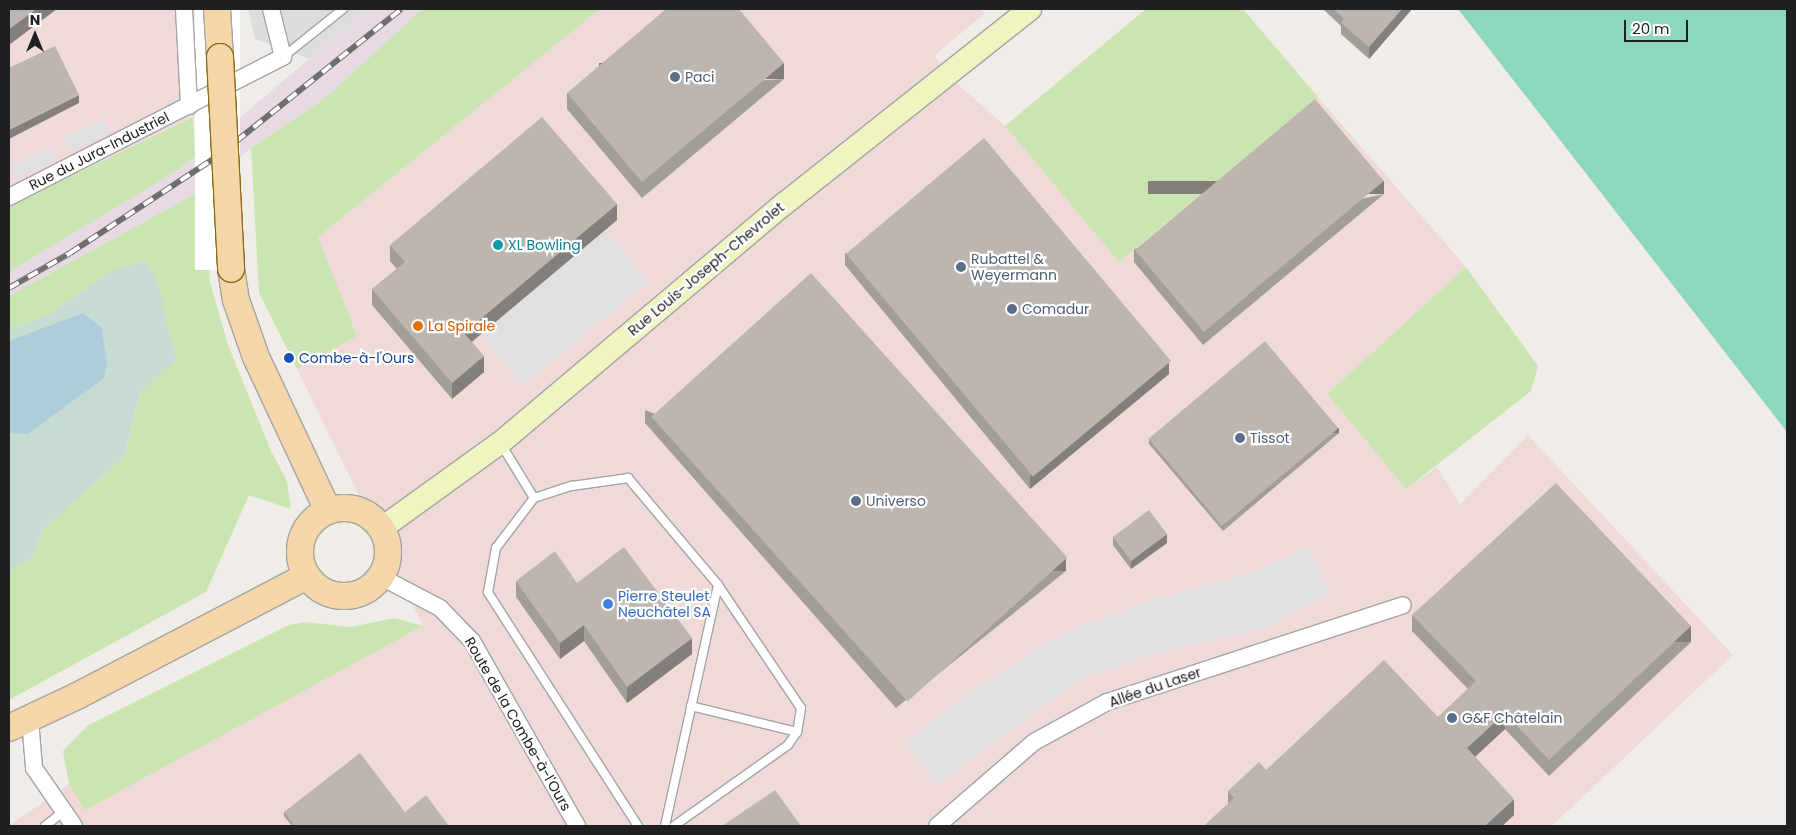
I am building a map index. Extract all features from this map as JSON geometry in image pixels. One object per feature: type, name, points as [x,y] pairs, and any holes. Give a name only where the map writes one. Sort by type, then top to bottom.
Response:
[{"type":"main road","points":[[217,9],[231,269],[236,300],[256,357],[328,511]]},
{"type":"main road","name":"Rue Louis-Joseph-Chevrolet","points":[[382,528],[500,442],[784,204],[1030,9]]},
{"type":"main road","points":[[358,510],[382,528],[389,547],[387,563],[381,577],[372,586],[350,596],[326,592],[308,576],[300,551],[302,538],[317,517],[328,511],[358,510]]},
{"type":"main road","points":[[19,724],[308,576]]},
{"type":"street","points":[[184,9],[189,106]]},
{"type":"street","points":[[271,9],[283,57]]},
{"type":"street","name":"Rue du Jura-Industriel","points":[[9,196],[283,57]]},
{"type":"street","name":"Route de la Combe-à-l'Ours","points":[[381,577],[440,608],[472,641],[577,826]]},
{"type":"street","name":"Allée du Laser","points":[[937,826],[1034,742],[1107,702],[1403,605]]},
{"type":"street","points":[[19,724],[34,768],[74,826]]},
{"type":"lane","points":[[283,57],[343,9]]},
{"type":"lane","points":[[500,442],[534,498]]},
{"type":"lane","points":[[638,826],[488,592],[496,548],[534,498],[572,486],[628,478],[718,586],[801,708],[797,732],[788,745],[760,767],[674,826]]},
{"type":"lane","points":[[665,826],[718,586]]},
{"type":"lane","points":[[691,706],[797,732]]},
{"type":"lane","points":[[45,826],[63,812]]},
{"type":"shaded area","points":[[9,9],[189,9],[192,67],[200,113],[9,206]]},
{"type":"shaded area","points":[[248,9],[368,9],[310,59],[255,39]]},
{"type":"shaded area","points":[[368,9],[422,9],[325,98],[251,148],[204,189],[9,296],[9,272],[178,170]]},
{"type":"shaded area","points":[[600,9],[981,9],[985,13],[934,56],[960,86],[1005,126],[1119,262],[1318,97],[1466,267],[1327,394],[1406,489],[1437,467],[1460,504],[1528,435],[1733,655],[1552,826],[9,826],[69,784],[85,809],[423,626],[297,369],[357,336],[318,237]]},
{"type":"shaded area","points":[[104,120],[110,134],[70,151],[64,137]]},
{"type":"shaded area","points":[[50,147],[56,160],[14,179],[9,166]]},
{"type":"shaded area","points":[[605,229],[648,283],[522,385],[478,332]]},
{"type":"shaded area","points":[[1310,547],[1330,593],[1265,628],[1151,655],[1079,680],[937,784],[905,744],[975,688],[1038,649],[1090,623],[1154,600],[1252,572]]},
{"type":"green space","points":[[422,9],[600,9],[318,237],[357,336],[297,369],[259,293],[251,148],[325,98]]},
{"type":"green space","points":[[1146,9],[1243,9],[1318,97],[1119,262],[1005,126]]},
{"type":"green space","points":[[1458,9],[1787,9],[1787,432]]},
{"type":"green space","points":[[193,117],[195,156],[178,170],[9,272],[9,206]]},
{"type":"green space","points":[[204,189],[210,282],[228,345],[271,451],[287,481],[291,509],[249,495],[206,592],[9,700],[9,568],[32,558],[43,530],[124,457],[140,394],[176,360],[110,271],[51,313],[9,330],[9,296]]},
{"type":"green space","points":[[146,261],[157,280],[176,360],[140,394],[124,457],[43,530],[32,558],[9,571],[9,330],[51,313],[110,271]]},
{"type":"green space","points":[[1466,267],[1538,366],[1531,391],[1406,489],[1327,394]]},
{"type":"green space","points":[[395,618],[423,626],[85,810],[69,784],[63,751],[87,726],[289,625],[305,622],[350,627]]},
{"type":"water","points":[[83,313],[101,327],[107,360],[104,378],[28,434],[9,433],[9,341]]},
{"type":"pier","points":[[195,9],[240,9],[240,270],[195,270]]},
{"type":"building","points":[[9,9],[36,9],[9,29]]},
{"type":"building","points":[[666,9],[739,9],[784,63],[642,182],[567,93]]},
{"type":"building","points":[[1334,9],[1402,9],[1369,47],[1341,23],[1344,19]]},
{"type":"building","points":[[55,46],[79,95],[9,130],[9,68]]},
{"type":"building","points":[[1315,99],[1384,181],[1204,332],[1135,250]]},
{"type":"building","name":"XL Bowling","points":[[542,117],[617,204],[464,333],[484,356],[452,383],[372,289],[405,262],[390,245]]},
{"type":"building","points":[[984,138],[1171,361],[1033,477],[846,254]]},
{"type":"building","points":[[811,273],[1067,558],[908,701],[651,417]]},
{"type":"building","points":[[1265,341],[1338,428],[1222,526],[1149,439]]},
{"type":"building","points":[[1556,483],[1691,626],[1549,760],[1505,713],[1467,748],[1514,799],[1485,826],[1204,826],[1234,798],[1228,791],[1259,762],[1266,770],[1384,660],[1438,717],[1476,681],[1412,615]]},
{"type":"building","points":[[1149,510],[1167,534],[1131,561],[1113,537]]},
{"type":"building","points":[[624,547],[692,638],[627,687],[584,625],[560,643],[516,581],[555,551],[577,583]]},
{"type":"building","points":[[360,753],[405,812],[426,795],[449,826],[295,826],[284,812]]},
{"type":"building","points":[[775,790],[801,826],[722,826]]},
{"type":"railway","points":[[9,288],[70,253],[219,155],[401,9]]},
{"type":"place","name":"Paci","points":[[675,77]]},
{"type":"place","name":"XL Bowling","points":[[498,245]]},
{"type":"place","name":"Rubattel & Weyermann","points":[[961,267]]},
{"type":"place","name":"Comadur","points":[[1012,309]]},
{"type":"place","name":"La Spirale","points":[[418,326]]},
{"type":"place","name":"Combe-à-l'Ours","points":[[289,358]]},
{"type":"place","name":"Tissot","points":[[1240,438]]},
{"type":"place","name":"Universo","points":[[856,501]]},
{"type":"place","name":"Pierre Steulet Neuchâtel SA","points":[[608,604]]},
{"type":"place","name":"G&F Châtelain","points":[[1452,718]]}]
